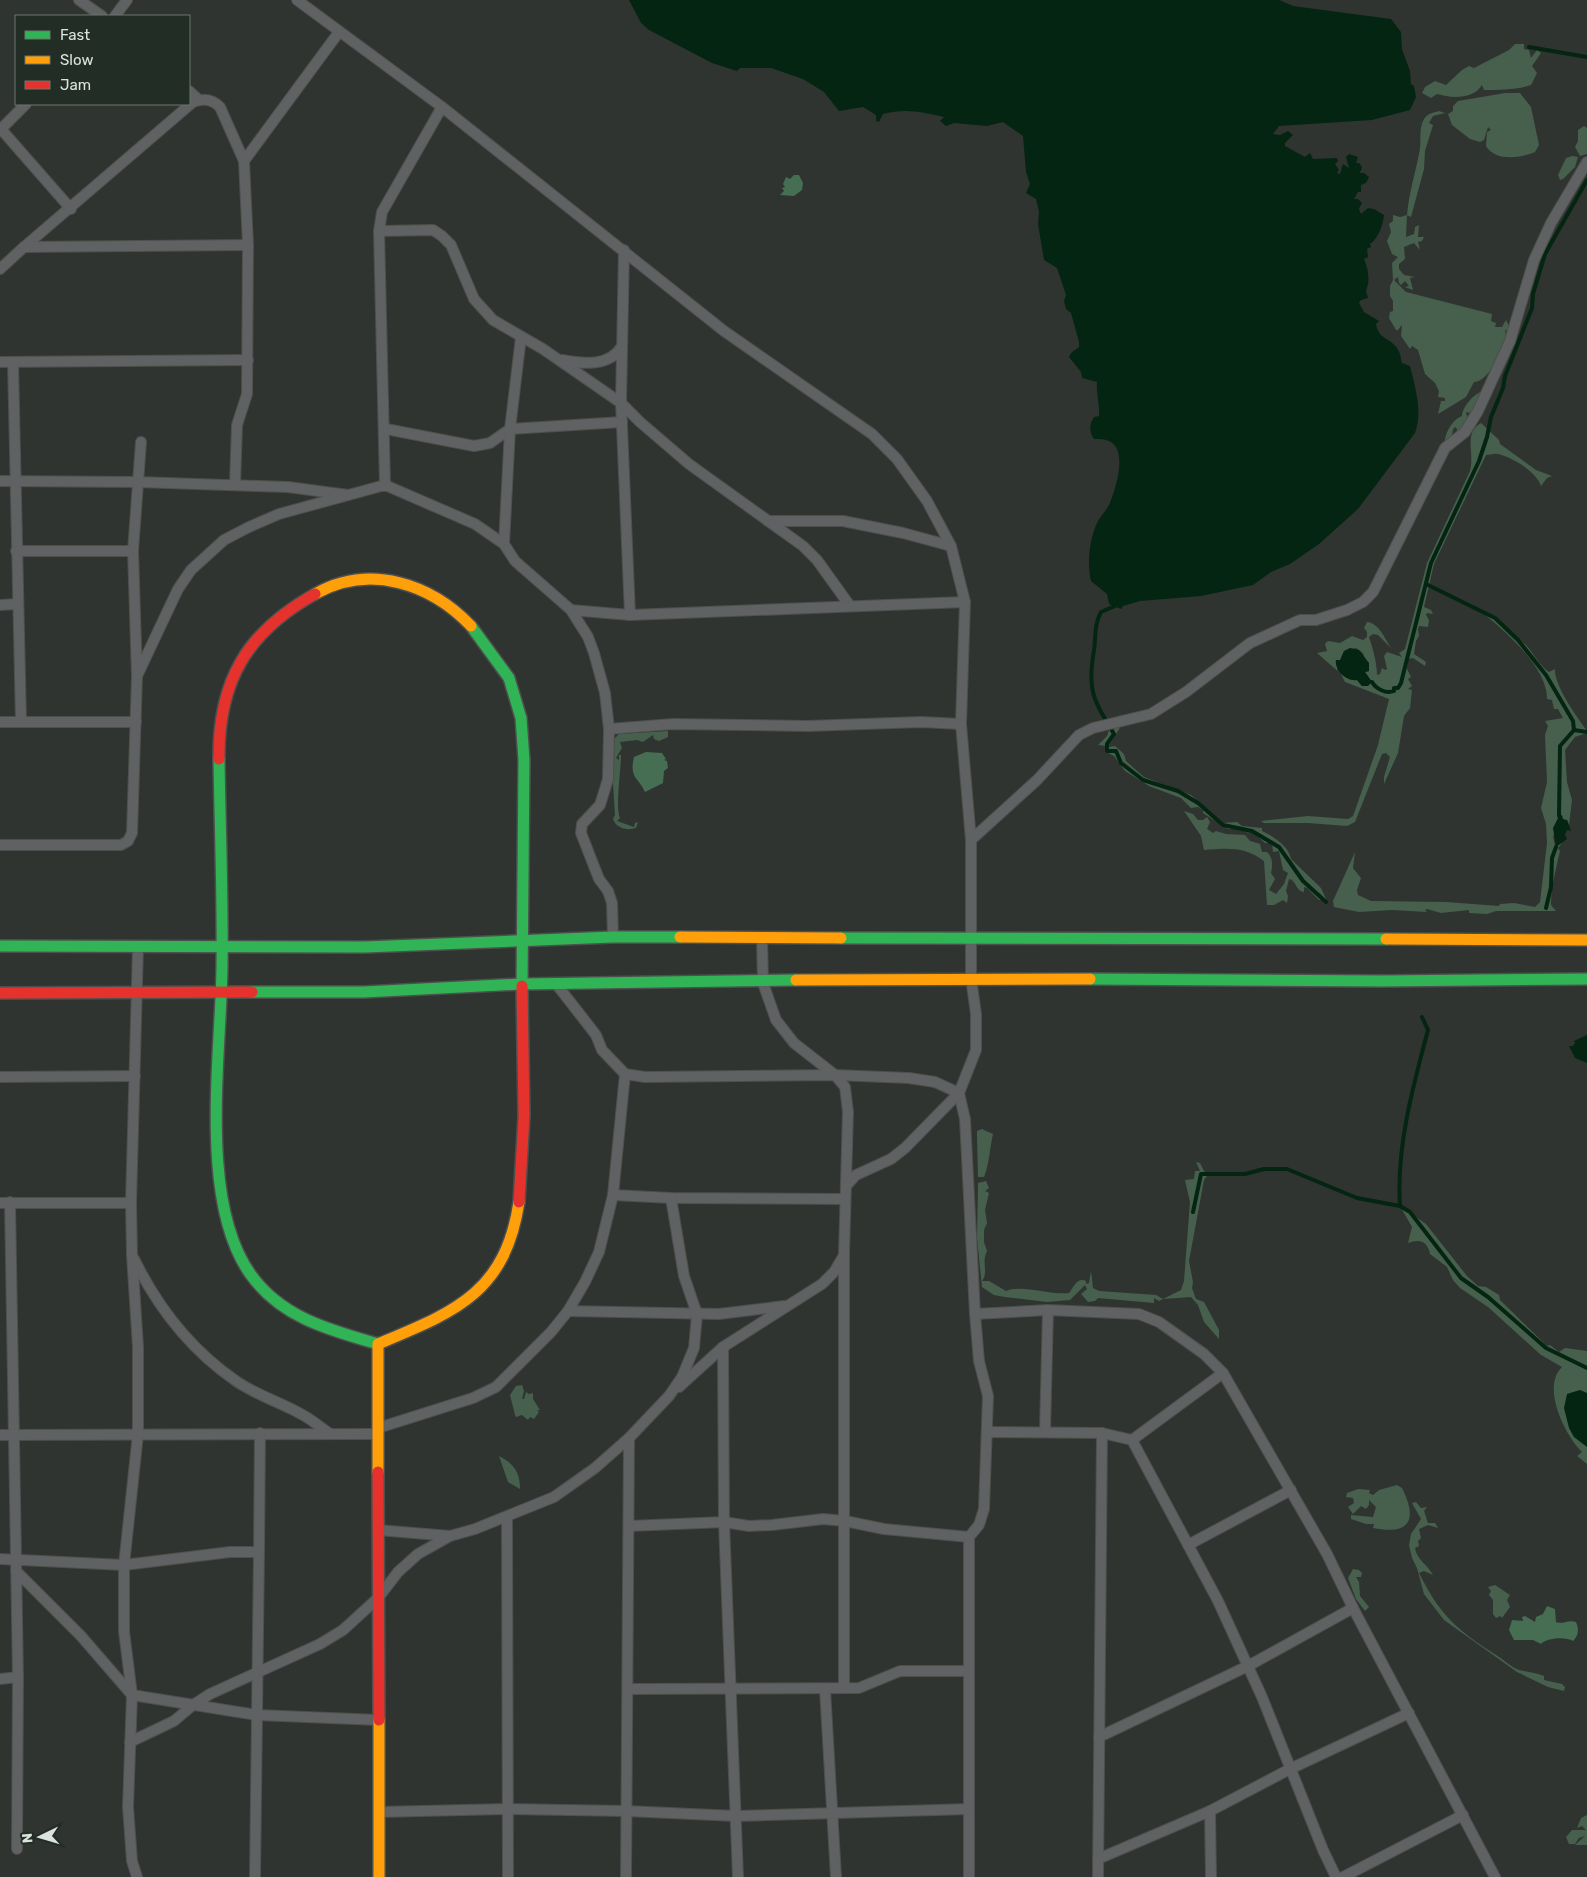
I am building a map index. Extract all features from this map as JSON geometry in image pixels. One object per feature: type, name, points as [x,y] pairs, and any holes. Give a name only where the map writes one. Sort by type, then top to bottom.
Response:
[{"type":"main road","points":[[354,580],[394,580],[418,586],[448,603],[472,625],[499,660],[514,689],[521,716],[524,761],[521,940],[522,1173],[517,1218],[502,1260],[488,1281],[470,1300],[446,1315],[378,1344],[302,1321],[271,1299],[249,1272],[227,1225],[220,1193],[217,1106],[222,948],[219,758],[226,691],[237,665],[268,628],[306,598],[340,583],[354,580]]},
{"type":"main road","points":[[0,946],[365,947],[613,937],[1587,940]]},
{"type":"main road","points":[[0,993],[364,992],[522,984],[763,983],[971,978],[1372,981],[1587,979]]},
{"type":"main road","points":[[378,1344],[379,1877]]},
{"type":"street","points":[[79,0],[101,15]]},
{"type":"street","points":[[117,13],[127,0]]},
{"type":"street","points":[[117,13],[135,0]]},
{"type":"street","points":[[297,0],[442,107],[724,331],[872,434],[896,459],[927,501],[951,546],[966,602],[961,724],[971,840],[971,978],[976,1014],[976,1050],[959,1093],[905,1148],[891,1159],[856,1175],[846,1186]]},
{"type":"street","points":[[244,161],[339,32]]},
{"type":"street","points":[[190,92],[199,100]]},
{"type":"street","points":[[190,105],[199,100],[214,101],[220,107],[244,161],[248,245],[247,394],[236,434],[234,485]]},
{"type":"street","points":[[25,105],[0,129],[70,209]]},
{"type":"street","points":[[0,270],[24,247],[190,105]]},
{"type":"street","points":[[385,485],[386,429],[379,231],[385,202],[442,107]]},
{"type":"street","points":[[971,840],[1037,780],[1079,735],[1093,728],[1152,714],[1186,692],[1250,643],[1300,620],[1316,620],[1347,610],[1363,602],[1373,592],[1445,448],[1465,432],[1478,411],[1510,341],[1534,260],[1551,223],[1587,162]]},
{"type":"street","points":[[379,231],[433,230],[442,236],[451,245],[474,299],[493,320],[559,360],[621,403],[689,464],[803,546],[817,560],[850,606]]},
{"type":"street","points":[[24,247],[248,245]]},
{"type":"street","points":[[624,250],[621,403],[630,615]]},
{"type":"street","points":[[504,544],[510,429],[521,337]]},
{"type":"street","points":[[559,360],[576,363],[605,361],[618,353],[622,346]]},
{"type":"street","points":[[0,362],[248,360]]},
{"type":"street","points":[[13,362],[21,722]]},
{"type":"street","points":[[386,429],[474,446],[490,443],[510,429],[622,422]]},
{"type":"street","points":[[0,845],[114,846],[128,841],[132,832],[137,676],[133,551],[140,442]]},
{"type":"street","points":[[0,481],[137,482],[306,488],[352,496]]},
{"type":"street","points":[[137,676],[178,589],[202,558],[224,540],[279,514],[352,496],[385,485],[475,524],[504,544],[515,561],[570,610],[588,636],[594,653],[605,693],[609,729],[608,779],[604,796],[592,816],[582,824],[581,833],[599,879],[608,891],[612,903],[613,937]]},
{"type":"street","points":[[768,521],[843,521],[903,533],[951,546]]},
{"type":"street","points":[[16,551],[133,551]]},
{"type":"street","points":[[570,610],[630,615],[966,602]]},
{"type":"street","points":[[0,605],[17,604]]},
{"type":"street","points":[[0,722],[136,722]]},
{"type":"street","points":[[609,729],[673,724],[808,726],[912,722],[961,724]]},
{"type":"street","points":[[762,938],[763,983],[776,1020],[794,1042],[836,1075],[846,1087],[848,1112],[844,1254],[844,1688]]},
{"type":"street","points":[[137,1877],[132,1861],[128,1808],[132,1695],[124,1631],[124,1565],[138,1434],[138,1347],[132,1255],[131,1203],[138,947]]},
{"type":"street","points":[[557,985],[596,1035],[602,1050],[625,1074],[645,1077],[836,1075],[924,1080],[959,1093]]},
{"type":"street","points":[[0,1435],[330,1434],[378,1431],[412,1416],[473,1398],[496,1387],[551,1332],[568,1311],[585,1282],[599,1252],[612,1195],[625,1074]]},
{"type":"street","points":[[0,1076],[135,1076]]},
{"type":"street","points":[[959,1093],[965,1119],[979,1361],[988,1396],[984,1509],[979,1524],[969,1537],[969,1877]]},
{"type":"street","points":[[612,1195],[671,1198],[845,1199]]},
{"type":"street","points":[[669,1396],[682,1377],[694,1348],[697,1314],[684,1276],[671,1198]]},
{"type":"street","points":[[17,1849],[18,1677],[16,1559],[13,1435],[5,1315],[5,1203],[131,1203]]},
{"type":"street","points":[[130,1742],[174,1721],[193,1705],[257,1672],[320,1644],[344,1630],[378,1598],[398,1572],[418,1554],[450,1536],[507,1517],[554,1497],[595,1468],[629,1438],[669,1396],[723,1347],[822,1284],[834,1272],[844,1254]]},
{"type":"street","points":[[132,1255],[150,1293],[170,1321],[203,1354],[236,1381],[274,1403],[300,1413],[330,1434]]},
{"type":"street","points":[[568,1311],[719,1314],[790,1305]]},
{"type":"street","points":[[975,1314],[1048,1310],[1139,1314],[1159,1322],[1204,1354],[1224,1373],[1328,1554],[1353,1608],[1495,1877]]},
{"type":"street","points":[[1045,1431],[1048,1310]]},
{"type":"street","points":[[723,1347],[724,1522],[738,1877]]},
{"type":"street","points":[[1132,1440],[1224,1373]]},
{"type":"street","points":[[988,1432],[1102,1433],[1132,1440],[1218,1601],[1248,1666],[1336,1877]]},
{"type":"street","points":[[255,1877],[260,1433]]},
{"type":"street","points":[[1098,1877],[1102,1433]]},
{"type":"street","points":[[626,1877],[629,1438]]},
{"type":"street","points":[[1188,1546],[1291,1490]]},
{"type":"street","points":[[507,1517],[509,1622],[506,1809],[508,1877]]},
{"type":"street","points":[[629,1526],[724,1522],[749,1526],[823,1520],[845,1521],[884,1529],[969,1537]]},
{"type":"street","points":[[378,1530],[450,1536]]},
{"type":"street","points":[[0,1559],[124,1565],[230,1552],[259,1552]]},
{"type":"street","points":[[16,1571],[94,1650],[132,1695],[257,1715],[379,1720]]},
{"type":"street","points":[[1099,1737],[1248,1666],[1353,1608]]},
{"type":"street","points":[[628,1689],[844,1688],[868,1685],[900,1671],[968,1671]]},
{"type":"street","points":[[0,1679],[18,1677]]},
{"type":"street","points":[[825,1689],[836,1877]]},
{"type":"street","points":[[1098,1859],[1210,1811],[1290,1769],[1409,1713]]},
{"type":"street","points":[[380,1812],[506,1809],[626,1811],[736,1816],[968,1809]]},
{"type":"street","points":[[1210,1811],[1211,1877]]},
{"type":"street","points":[[1344,1877],[1361,1873],[1463,1815]]},
{"type":"shaded area","points":[[629,0],[1279,0],[1293,6],[1391,19],[1401,32],[1402,49],[1410,71],[1411,84],[1414,86],[1416,97],[1410,110],[1372,120],[1279,126],[1273,134],[1280,135],[1288,131],[1293,135],[1285,143],[1285,146],[1305,157],[1310,153],[1313,159],[1337,158],[1338,161],[1335,164],[1339,170],[1337,173],[1340,174],[1343,164],[1349,168],[1346,157],[1349,154],[1358,157],[1356,163],[1359,163],[1362,167],[1360,173],[1364,173],[1369,177],[1366,183],[1361,185],[1361,192],[1358,192],[1354,199],[1358,199],[1362,203],[1359,209],[1361,214],[1368,208],[1384,215],[1378,235],[1370,244],[1371,247],[1367,249],[1368,257],[1364,259],[1368,276],[1366,291],[1368,298],[1361,300],[1359,303],[1364,312],[1379,321],[1376,324],[1379,333],[1394,344],[1400,354],[1402,363],[1410,366],[1418,408],[1415,433],[1358,509],[1319,544],[1290,564],[1271,572],[1253,585],[1201,596],[1140,601],[1123,606],[1121,609],[1109,604],[1107,594],[1091,581],[1089,554],[1096,524],[1109,505],[1117,481],[1119,471],[1118,453],[1115,446],[1109,441],[1094,439],[1090,431],[1092,420],[1094,417],[1099,416],[1097,382],[1082,378],[1081,372],[1069,357],[1079,347],[1079,342],[1071,313],[1066,309],[1064,301],[1066,295],[1057,268],[1044,260],[1036,199],[1026,193],[1030,184],[1026,172],[1023,136],[1003,122],[987,126],[954,123],[946,126],[940,121],[944,117],[906,111],[883,114],[879,122],[876,121],[876,115],[863,107],[839,111],[824,92],[803,79],[771,68],[740,68],[737,71],[712,63],[649,30],[641,23]]},
{"type":"shaded area","points":[[1515,44],[1524,44],[1524,49],[1529,50],[1531,58],[1537,50],[1541,53],[1532,66],[1537,73],[1531,85],[1514,89],[1484,90],[1482,85],[1473,93],[1461,97],[1437,94],[1431,98],[1422,93],[1425,87],[1435,81],[1446,85],[1462,70],[1469,66],[1474,68],[1509,50]]},
{"type":"shaded area","points":[[1505,93],[1520,93],[1531,107],[1539,145],[1535,152],[1516,157],[1502,157],[1490,151],[1486,146],[1487,132],[1491,130],[1488,127],[1484,140],[1480,142],[1470,139],[1452,125],[1448,114],[1453,111],[1453,106],[1458,101]]},
{"type":"shaded area","points":[[1439,111],[1445,113],[1433,116],[1429,123],[1433,125],[1425,151],[1424,169],[1411,217],[1407,215],[1420,150],[1422,123],[1431,114]]},
{"type":"shaded area","points":[[1584,126],[1587,128],[1587,154],[1580,156],[1575,147],[1578,141],[1578,130]]},
{"type":"shaded area","points":[[1578,157],[1575,167],[1560,180],[1558,175],[1566,158]]},
{"type":"shaded area","points":[[794,175],[799,175],[803,183],[802,190],[794,196],[780,195],[784,191],[782,188],[785,187],[783,184],[786,177],[790,179]]},
{"type":"shaded area","points":[[1393,215],[1400,217],[1407,215],[1406,237],[1414,234],[1415,227],[1419,225],[1418,237],[1424,237],[1422,241],[1418,242],[1420,250],[1414,243],[1404,247],[1405,259],[1399,264],[1399,269],[1404,275],[1415,277],[1410,278],[1413,290],[1405,287],[1409,286],[1405,281],[1401,285],[1398,277],[1394,280],[1406,292],[1492,314],[1491,321],[1496,323],[1495,327],[1502,327],[1506,320],[1509,326],[1507,331],[1505,330],[1506,335],[1501,352],[1492,369],[1480,381],[1474,382],[1466,397],[1438,414],[1441,401],[1445,401],[1445,398],[1438,397],[1439,391],[1435,383],[1425,374],[1418,350],[1412,346],[1410,349],[1401,336],[1402,325],[1396,330],[1389,318],[1390,312],[1393,311],[1393,301],[1390,296],[1390,286],[1393,280],[1392,263],[1398,257],[1392,254],[1387,241],[1391,232],[1389,224],[1393,221]]},
{"type":"shaded area","points":[[1483,391],[1475,410],[1470,413],[1466,412],[1468,420],[1458,433],[1456,427],[1453,429],[1452,436],[1445,443],[1446,435],[1452,423],[1462,416],[1464,409],[1472,398]]},
{"type":"shaded area","points":[[1481,423],[1499,440],[1500,444],[1536,470],[1552,476],[1547,478],[1541,486],[1535,476],[1510,458],[1498,454],[1486,455],[1434,564],[1424,607],[1431,610],[1433,614],[1427,613],[1426,615],[1429,620],[1428,627],[1419,626],[1419,636],[1416,641],[1414,654],[1426,662],[1425,666],[1413,658],[1408,659],[1407,669],[1411,677],[1408,679],[1412,686],[1408,689],[1412,690],[1410,708],[1404,716],[1398,753],[1384,784],[1384,777],[1390,757],[1386,753],[1382,754],[1355,822],[1347,826],[1308,823],[1264,823],[1261,821],[1308,816],[1348,819],[1353,816],[1378,745],[1389,699],[1345,682],[1341,674],[1317,653],[1327,651],[1325,644],[1328,641],[1340,643],[1352,636],[1363,640],[1367,637],[1367,632],[1364,628],[1367,622],[1378,628],[1391,648],[1378,635],[1373,634],[1369,637],[1375,656],[1377,675],[1380,674],[1382,668],[1387,669],[1384,656],[1387,652],[1402,657],[1399,653],[1405,649],[1427,563],[1470,471],[1471,438],[1472,432]],"holes":[[[1356,648],[1363,653],[1369,671],[1365,672],[1372,682],[1362,686],[1357,680],[1346,677],[1337,670],[1344,651]]]},
{"type":"shaded area","points":[[1479,610],[1498,622],[1526,645],[1545,669],[1549,672],[1555,669],[1562,692],[1587,731],[1587,733],[1575,737],[1565,750],[1567,782],[1572,800],[1569,825],[1567,820],[1553,836],[1555,846],[1562,843],[1558,848],[1560,851],[1551,898],[1551,905],[1556,911],[1496,911],[1487,914],[1469,913],[1469,910],[1441,913],[1427,909],[1425,910],[1427,912],[1392,910],[1359,912],[1334,907],[1333,901],[1355,852],[1353,868],[1361,878],[1357,890],[1358,895],[1371,901],[1446,902],[1499,906],[1500,904],[1514,903],[1535,907],[1540,902],[1547,843],[1546,824],[1541,808],[1547,782],[1545,735],[1548,726],[1545,721],[1563,718],[1558,709],[1554,709],[1552,700],[1547,699],[1540,674],[1522,649]]},
{"type":"shaded area","points":[[1350,648],[1359,650],[1369,663],[1369,671],[1365,672],[1372,682],[1368,686],[1362,686],[1357,680],[1345,677],[1337,668],[1336,660],[1340,660],[1344,651]]},
{"type":"shaded area","points":[[1121,726],[1108,747],[1115,746],[1124,754],[1126,761],[1144,777],[1191,795],[1223,823],[1237,822],[1242,826],[1262,828],[1262,831],[1284,846],[1291,859],[1321,888],[1326,899],[1319,900],[1307,888],[1304,887],[1304,892],[1298,889],[1292,880],[1289,879],[1286,891],[1288,896],[1287,903],[1283,900],[1274,905],[1267,905],[1264,861],[1243,850],[1204,850],[1201,836],[1184,811],[1193,814],[1198,820],[1203,820],[1207,817],[1210,822],[1207,829],[1213,833],[1216,831],[1226,834],[1245,835],[1250,841],[1260,844],[1262,852],[1267,852],[1271,859],[1271,873],[1275,879],[1269,890],[1276,894],[1284,884],[1288,873],[1283,870],[1279,851],[1273,852],[1272,843],[1265,843],[1252,831],[1248,833],[1240,828],[1228,829],[1203,813],[1203,810],[1198,807],[1191,808],[1181,798],[1149,786],[1125,771],[1114,756],[1106,752],[1107,746],[1098,745],[1107,736],[1109,730]]},
{"type":"shaded area","points":[[668,731],[668,737],[659,741],[654,739],[653,735],[643,742],[637,740],[620,742],[622,748],[616,758],[619,760],[619,755],[621,755],[618,798],[620,818],[617,821],[634,827],[635,823],[638,822],[636,828],[633,829],[619,827],[613,819],[615,815],[611,753],[614,739],[619,734]]},
{"type":"shaded area","points":[[646,752],[662,753],[666,759],[664,760],[667,761],[668,768],[664,771],[663,783],[645,792],[633,773],[633,764],[634,757]]},
{"type":"shaded area","points":[[1562,815],[1563,819],[1567,820],[1571,831],[1567,830],[1565,835],[1567,839],[1556,847],[1553,828],[1559,816]]},
{"type":"shaded area","points":[[1587,1035],[1587,1063],[1575,1058],[1569,1046],[1573,1046],[1574,1041]]},
{"type":"shaded area","points":[[982,1129],[993,1134],[986,1172],[984,1177],[978,1177],[977,1131]]},
{"type":"shaded area","points":[[1196,1162],[1200,1163],[1205,1173],[1209,1173],[1204,1180],[1189,1261],[1193,1282],[1192,1288],[1196,1299],[1204,1302],[1219,1330],[1219,1339],[1204,1322],[1198,1305],[1191,1297],[1163,1299],[1181,1290],[1184,1281],[1190,1202],[1185,1180],[1194,1179],[1195,1171],[1200,1171]]},
{"type":"shaded area","points":[[986,1181],[989,1188],[985,1191],[989,1193],[985,1210],[987,1223],[984,1230],[984,1242],[987,1251],[985,1255],[985,1274],[982,1281],[989,1281],[1006,1291],[1028,1289],[1053,1293],[1069,1293],[1080,1280],[1086,1281],[1086,1284],[1089,1283],[1091,1271],[1093,1288],[1099,1291],[1156,1295],[1163,1299],[1159,1301],[1154,1298],[1154,1303],[1098,1298],[1095,1301],[1088,1302],[1081,1294],[1087,1289],[1085,1285],[1070,1300],[1047,1302],[994,1295],[982,1287],[977,1238],[978,1183]]},
{"type":"shaded area","points":[[1400,1206],[1426,1224],[1467,1276],[1478,1286],[1486,1287],[1499,1295],[1500,1300],[1547,1346],[1550,1345],[1559,1352],[1565,1348],[1587,1351],[1587,1464],[1577,1456],[1582,1452],[1569,1434],[1558,1411],[1554,1386],[1556,1376],[1562,1367],[1541,1355],[1488,1307],[1460,1288],[1453,1280],[1447,1267],[1430,1254],[1423,1242],[1408,1243],[1412,1227]]},
{"type":"shaded area","points":[[522,1385],[524,1391],[522,1399],[524,1399],[526,1392],[529,1394],[533,1393],[533,1399],[540,1410],[537,1410],[539,1412],[534,1419],[530,1417],[528,1420],[522,1415],[516,1417],[515,1415],[510,1395],[516,1386]]},
{"type":"shaded area","points":[[1580,1390],[1587,1393],[1587,1447],[1574,1437],[1569,1428],[1564,1408],[1567,1394]]},
{"type":"shaded area","points":[[499,1456],[515,1469],[519,1478],[520,1489],[508,1482]]},
{"type":"shaded area","points":[[1397,1485],[1402,1488],[1410,1510],[1410,1517],[1402,1527],[1385,1530],[1373,1528],[1374,1524],[1366,1524],[1351,1519],[1351,1515],[1373,1517],[1376,1507],[1369,1500],[1369,1505],[1366,1509],[1361,1506],[1353,1514],[1348,1507],[1354,1503],[1353,1498],[1346,1497],[1347,1493],[1358,1489],[1370,1490],[1369,1493],[1373,1495],[1379,1490]]},
{"type":"shaded area","points":[[1416,1502],[1421,1508],[1427,1507],[1424,1511],[1428,1523],[1435,1523],[1438,1528],[1428,1525],[1419,1529],[1421,1538],[1418,1541],[1419,1546],[1415,1548],[1418,1556],[1433,1575],[1424,1571],[1419,1573],[1442,1611],[1470,1637],[1513,1667],[1544,1676],[1544,1680],[1562,1684],[1565,1687],[1564,1691],[1548,1687],[1517,1672],[1444,1620],[1424,1594],[1417,1568],[1412,1558],[1409,1545],[1411,1534],[1421,1519],[1412,1503]]},
{"type":"shaded area","points":[[1353,1569],[1359,1570],[1362,1573],[1361,1577],[1356,1577],[1359,1582],[1360,1596],[1369,1607],[1365,1611],[1356,1599],[1348,1578]]},
{"type":"shaded area","points":[[1495,1585],[1510,1595],[1507,1600],[1510,1607],[1502,1618],[1500,1616],[1496,1618],[1493,1614],[1493,1600],[1489,1595],[1491,1591],[1488,1587]]},
{"type":"shaded area","points":[[1547,1606],[1555,1609],[1556,1622],[1576,1622],[1578,1632],[1573,1641],[1556,1638],[1541,1644],[1533,1640],[1514,1640],[1509,1630],[1512,1620],[1523,1621],[1522,1617],[1525,1616],[1535,1622],[1536,1617],[1543,1614]]},
{"type":"shaded area","points":[[1587,1815],[1587,1845],[1575,1845],[1585,1836],[1579,1838],[1575,1844],[1569,1844],[1566,1837],[1572,1830],[1586,1830],[1582,1826],[1577,1828],[1581,1818]]},
{"type":"waterway","points":[[1529,47],[1587,57]]},
{"type":"waterway","points":[[1372,682],[1379,689],[1388,692],[1394,691],[1394,688],[1398,688],[1401,683],[1431,563],[1479,461],[1491,417],[1503,388],[1505,376],[1532,308],[1533,294],[1545,254],[1587,180]]},
{"type":"waterway","points":[[1426,584],[1495,618],[1518,640],[1546,675],[1573,721],[1574,730],[1560,746],[1559,816]]},
{"type":"waterway","points":[[1115,606],[1101,612],[1097,621],[1091,676],[1097,703],[1114,734],[1107,744],[1107,751],[1116,751],[1121,763],[1143,780],[1178,791],[1198,803],[1223,825],[1252,831],[1279,847],[1303,881],[1326,902]]},
{"type":"waterway","points":[[1574,730],[1587,732]]},
{"type":"waterway","points":[[1546,908],[1551,887],[1552,858],[1556,847]]},
{"type":"waterway","points":[[1400,1206],[1399,1184],[1403,1140],[1411,1095],[1428,1030],[1422,1017]]},
{"type":"waterway","points":[[1193,1212],[1201,1174],[1245,1174],[1264,1169],[1287,1169],[1357,1198],[1400,1206],[1410,1212],[1461,1278],[1488,1297],[1546,1348],[1587,1368]]},
{"type":"traffic: fast","points":[[471,626],[509,678],[521,718],[524,760],[522,986]]},
{"type":"traffic: fast","points":[[219,759],[222,967],[216,1127],[218,1169],[224,1208],[234,1244],[251,1275],[263,1290],[277,1302],[308,1320],[378,1344]]},
{"type":"traffic: fast","points":[[0,946],[365,947],[613,937],[680,937]]},
{"type":"traffic: fast","points":[[841,938],[1386,939]]},
{"type":"traffic: fast","points":[[1090,979],[1382,981],[1587,979]]},
{"type":"traffic: fast","points":[[252,992],[364,992],[522,984],[796,980]]},
{"type":"traffic: slow","points":[[315,594],[336,585],[357,580],[378,579],[399,583],[419,589],[437,599],[455,611],[471,626]]},
{"type":"traffic: slow","points":[[680,937],[841,938]]},
{"type":"traffic: slow","points":[[1386,939],[1587,940]]},
{"type":"traffic: slow","points":[[796,980],[1090,979]]},
{"type":"traffic: slow","points":[[378,1472],[378,1344],[430,1321],[472,1296],[488,1279],[502,1258],[512,1233],[519,1202]]},
{"type":"traffic: slow","points":[[379,1720],[379,1877]]},
{"type":"traffic: jam","points":[[219,759],[220,731],[224,706],[231,683],[241,662],[254,642],[271,625],[291,609],[315,594]]},
{"type":"traffic: jam","points":[[519,1202],[524,1116],[522,986]]},
{"type":"traffic: jam","points":[[0,993],[252,992]]},
{"type":"traffic: jam","points":[[378,1472],[379,1720]]}]
